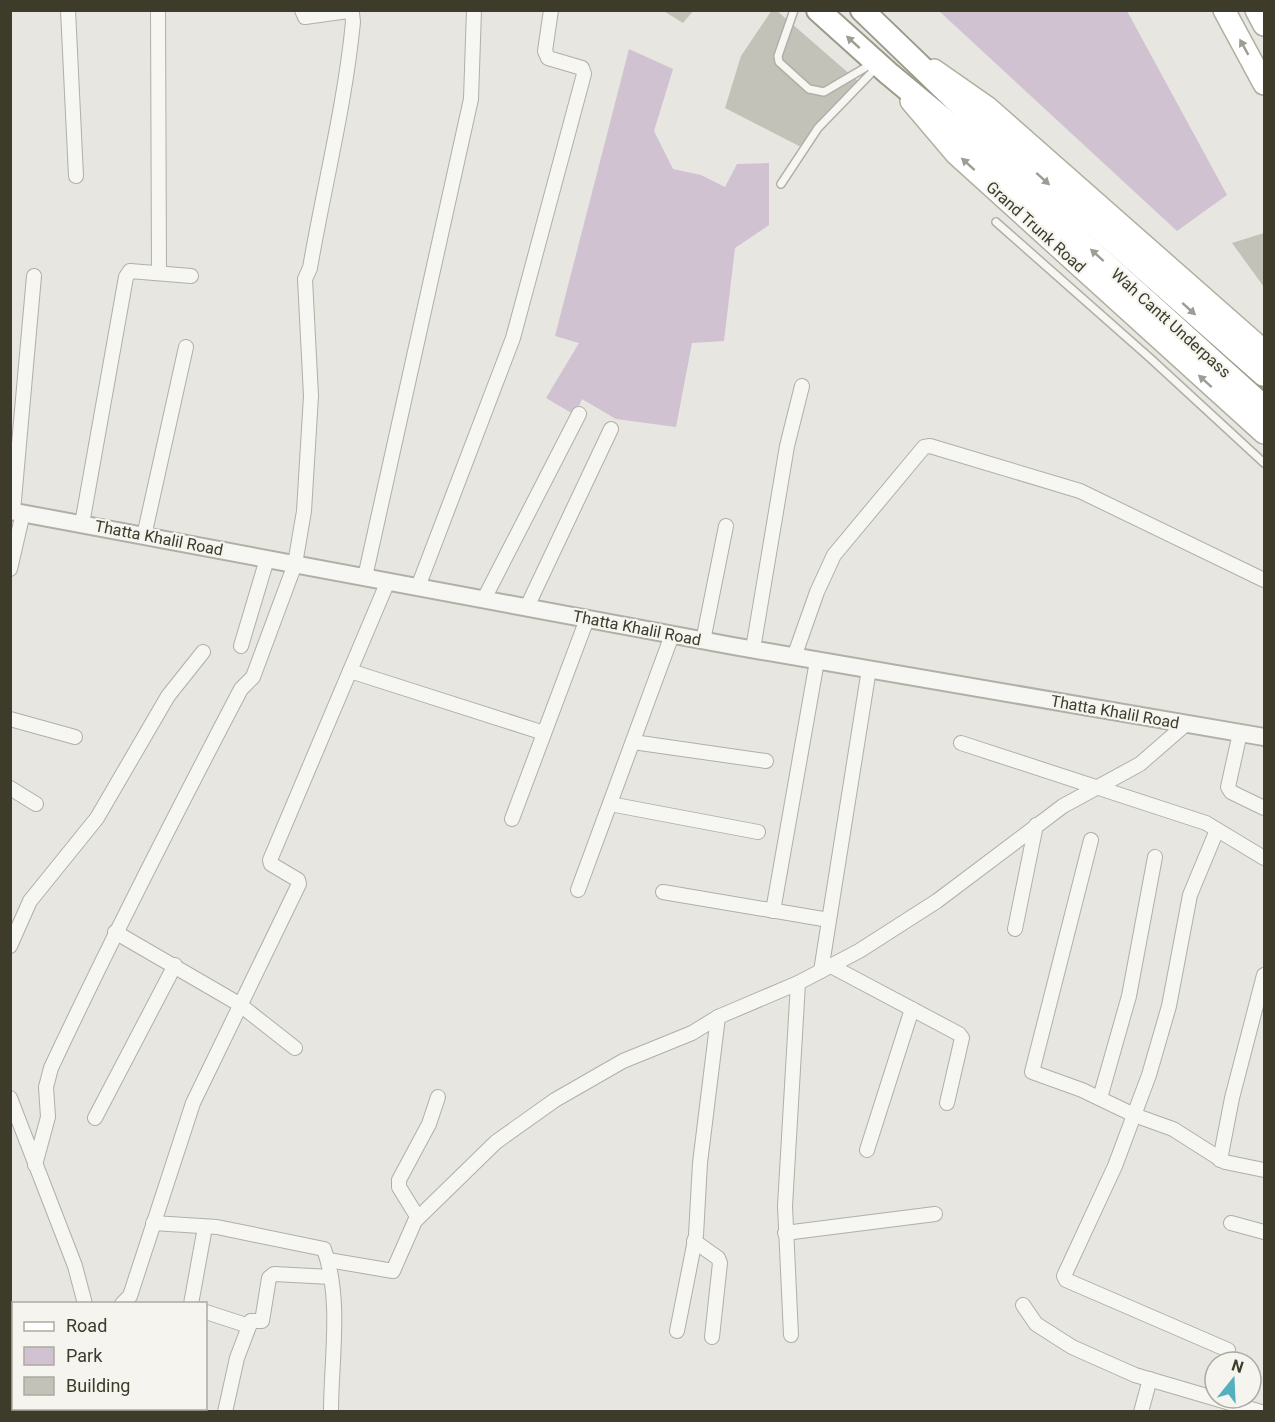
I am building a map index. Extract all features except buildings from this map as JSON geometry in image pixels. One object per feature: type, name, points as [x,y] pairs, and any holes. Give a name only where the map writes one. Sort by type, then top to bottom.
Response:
[{"type":"highway","name":"Grand Trunk Road","points":[[818,10],[881,67]]},
{"type":"highway","points":[[862,10],[909,53]]},
{"type":"highway","name":"Wah Cantt Underpass","points":[[909,53],[975,119],[1264,375]]},
{"type":"highway","name":"Wah Cantt Underpass","points":[[881,67],[965,137],[1264,407]]},
{"type":"main road","points":[[1224,10],[1264,84]]},
{"type":"main road","points":[[1256,10],[1264,25]]},
{"type":"main road","points":[[909,53],[987,107],[1264,351]]},
{"type":"main road","name":"Grand Trunk Road","points":[[881,67],[956,154],[1222,409],[1264,433]]},
{"type":"street","points":[[68,10],[76,176]]},
{"type":"street","points":[[158,10],[159,272]]},
{"type":"street","points":[[35,1165],[48,1117],[46,1087],[51,1068],[115,932],[241,689],[253,677],[295,564],[304,511],[311,396],[305,279],[310,268],[328,166],[348,79],[353,22],[352,13],[348,10],[305,17],[302,10]]},
{"type":"street","points":[[365,577],[471,99],[474,10]]},
{"type":"street","points":[[418,587],[513,338],[584,74],[582,68],[548,58],[545,51],[551,10]]},
{"type":"street","points":[[82,524],[126,277],[130,271],[191,276]]},
{"type":"street","points":[[10,569],[33,276]]},
{"type":"street","points":[[144,536],[186,347]]},
{"type":"street","points":[[753,650],[787,446],[802,386]]},
{"type":"street","points":[[484,599],[579,414]]},
{"type":"street","points":[[527,607],[611,429]]},
{"type":"street","points":[[794,657],[817,592],[834,555],[924,447],[1080,491],[1264,580]]},
{"type":"street","name":"Thatta Khalil Road","points":[[16,511],[703,641],[1264,736]]},
{"type":"street","points":[[703,641],[726,526]]},
{"type":"street","points":[[241,646],[267,559]]},
{"type":"street","points":[[124,1302],[129,1296],[193,1103],[299,884],[298,880],[271,864],[270,860],[388,581]]},
{"type":"street","points":[[512,819],[587,619]]},
{"type":"street","points":[[578,890],[672,635]]},
{"type":"street","points":[[10,946],[30,901],[98,818],[168,696],[203,652]]},
{"type":"street","points":[[773,911],[817,661]]},
{"type":"street","points":[[826,968],[829,920],[869,669]]},
{"type":"street","points":[[350,671],[544,733]]},
{"type":"street","points":[[10,719],[75,737]]},
{"type":"street","points":[[328,1260],[393,1271],[418,1218],[496,1142],[555,1100],[623,1060],[692,1033],[718,1017],[798,983],[859,951],[937,901],[1063,806],[1140,764],[1186,724]]},
{"type":"street","points":[[1240,733],[1228,788],[1231,792],[1264,808]]},
{"type":"street","points":[[633,741],[766,761]]},
{"type":"street","points":[[961,744],[1206,823],[1264,858]]},
{"type":"street","points":[[10,788],[36,804]]},
{"type":"street","points":[[610,804],[758,832]]},
{"type":"street","points":[[1015,929],[1036,825]]},
{"type":"street","points":[[1216,830],[1190,895],[1166,1021],[1134,1115],[1115,1166],[1064,1276],[1066,1280],[1228,1350]]},
{"type":"street","points":[[1091,840],[1032,1072],[1173,1129],[1220,1160],[1264,1170]]},
{"type":"street","points":[[1100,1098],[1129,996],[1155,857]]},
{"type":"street","points":[[663,892],[829,920]]},
{"type":"street","points":[[115,932],[239,1004],[295,1048]]},
{"type":"street","points":[[94,1118],[175,965]]},
{"type":"street","points":[[826,968],[912,1009],[962,1038],[947,1103]]},
{"type":"street","points":[[1220,1160],[1232,1098],[1264,975]]},
{"type":"street","points":[[791,1335],[785,1206],[798,983]]},
{"type":"street","points":[[867,1150],[912,1009]]},
{"type":"street","points":[[677,1331],[694,1241],[700,1163],[718,1017]]},
{"type":"street","points":[[418,1218],[399,1187],[399,1180],[429,1124],[438,1097]]},
{"type":"street","points":[[10,1098],[75,1266],[84,1302]]},
{"type":"street","points":[[785,1233],[935,1214]]},
{"type":"street","points":[[153,1223],[228,1229],[324,1249],[331,1277],[334,1341],[331,1412]]},
{"type":"street","points":[[1231,1223],[1264,1232]]},
{"type":"street","points":[[191,1302],[205,1227]]},
{"type":"street","points":[[694,1241],[718,1258],[720,1263],[712,1337]]},
{"type":"street","points":[[225,1412],[237,1358],[249,1326],[252,1320],[262,1322],[271,1275],[331,1277]]},
{"type":"street","points":[[1023,1305],[1035,1324],[1072,1347],[1150,1379],[1261,1412]]},
{"type":"street","points":[[207,1312],[249,1326]]},
{"type":"street","points":[[1141,1412],[1150,1379]]},
{"type":"lane","points":[[794,10],[777,56],[779,62],[809,89],[824,92],[881,67]]},
{"type":"lane","points":[[781,184],[818,128],[881,67]]},
{"type":"lane","points":[[996,222],[1222,409],[1264,463]]},
{"type":"green space","points":[[939,11],[1127,11],[1227,195],[1177,231]]},
{"type":"green space","points":[[629,49],[673,69],[654,131],[673,169],[701,175],[725,187],[737,164],[769,163],[769,225],[735,248],[724,341],[692,343],[676,427],[616,419],[582,399],[575,415],[546,398],[579,343],[555,336]]}]
